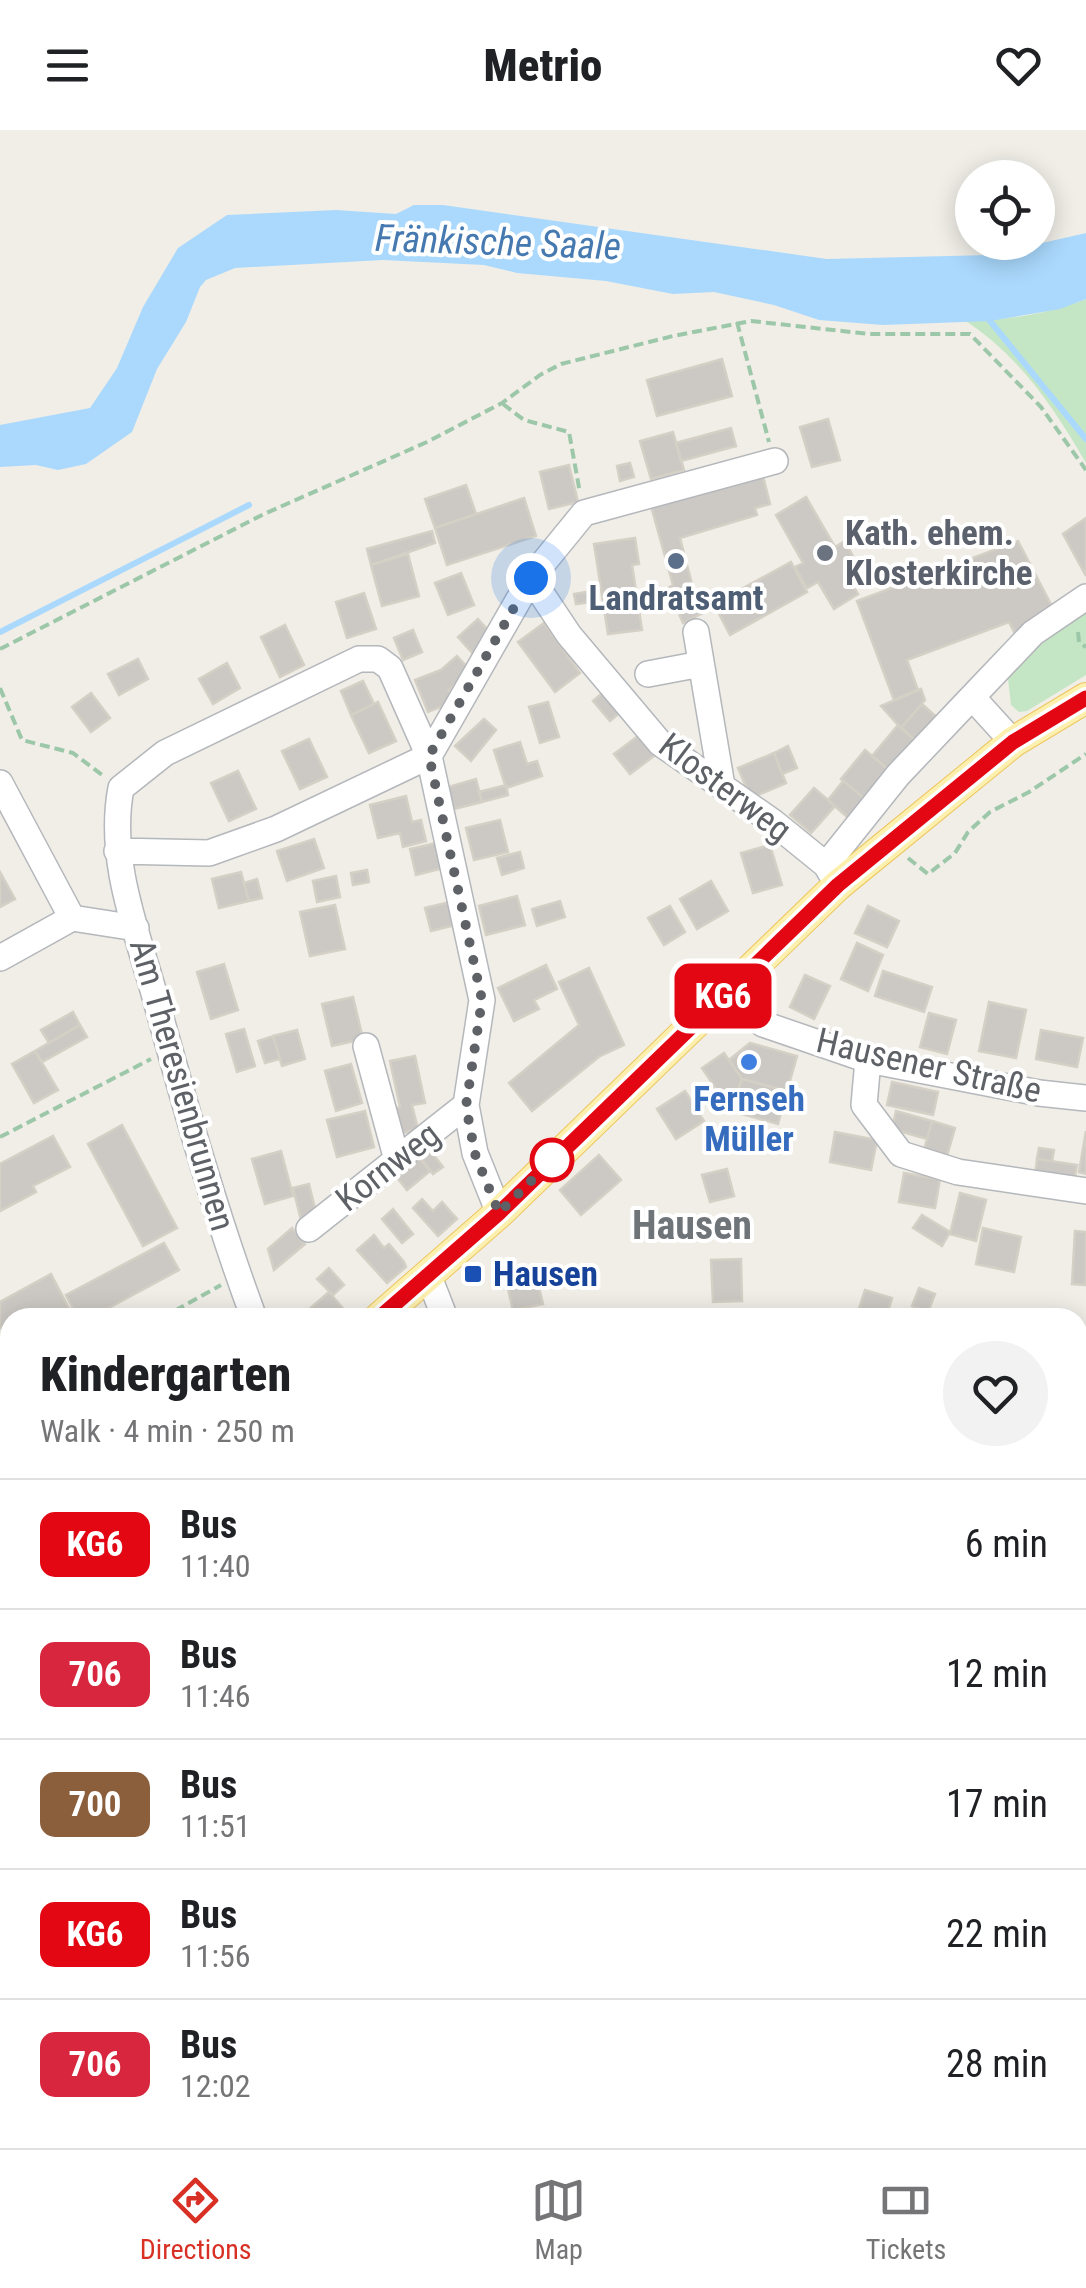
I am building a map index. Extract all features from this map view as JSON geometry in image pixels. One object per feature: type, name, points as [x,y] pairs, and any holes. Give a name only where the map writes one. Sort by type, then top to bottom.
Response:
[{"type":"main road","points":[[391,1308],[499,1213],[725,994],[832,875],[889,843],[1013,742],[1086,698]]},
{"type":"street","points":[[117,852],[209,852],[276,829],[429,756],[531,578],[584,513],[774,461]]},
{"type":"street","name":"Klosterweg","points":[[531,578],[568,635],[660,743],[722,786],[832,875]]},
{"type":"street","points":[[832,875],[898,775],[1033,633],[1086,597]]},
{"type":"street","points":[[696,632],[722,786]]},
{"type":"street","points":[[120,788],[165,753],[359,659],[378,658],[390,668],[429,756],[482,1000],[466,1106],[475,1154],[499,1213]]},
{"type":"street","points":[[648,674],[701,664]]},
{"type":"street","points":[[972,697],[1013,742]]},
{"type":"street","points":[[0,783],[72,918]]},
{"type":"street","name":"Am Theresienbrunnen","points":[[120,788],[115,817],[117,852],[136,928],[250,1308]]},
{"type":"street","points":[[0,958],[72,918],[136,928]]},
{"type":"street","name":"Hausener Straße","points":[[725,994],[763,1024],[868,1060],[1039,1093],[1086,1098]]},
{"type":"street","points":[[366,1046],[397,1160]]},
{"type":"street","points":[[868,1060],[864,1104],[901,1154],[958,1172],[1086,1191]]},
{"type":"street","name":"Kornweg","points":[[309,1229],[466,1106]]},
{"type":"street","points":[[428,1278],[442,1308]]},
{"type":"path","points":[[737,322],[774,461]]},
{"type":"path","points":[[0,649],[264,514],[427,442],[502,403],[560,364],[737,322],[869,334],[970,334],[1040,407],[1086,470]]},
{"type":"path","points":[[502,403],[524,420],[569,432],[584,513]]},
{"type":"path","points":[[1082,627],[1077,637],[1086,647]]},
{"type":"path","points":[[0,688],[22,740],[73,753],[120,788]]},
{"type":"path","points":[[889,843],[928,874],[955,853],[968,832],[990,812],[1029,792],[1086,754]]},
{"type":"path","points":[[0,1128],[2,1136],[170,1050]]},
{"type":"path","points":[[180,1308],[239,1276]]},
{"type":"green space","points":[[1086,299],[1086,463],[1034,384],[1002,349],[964,320],[1026,316]]},
{"type":"green space","points":[[1086,606],[1086,675],[1019,712],[1011,705],[1007,670]]},
{"type":"water","name":"Fränkische Saale","points":[[414,205],[443,205],[827,259],[955,256],[955,260],[1055,260],[1055,240],[1086,233],[1086,299],[1060,309],[990,321],[883,325],[819,320],[714,292],[673,294],[484,265],[383,260],[235,268],[206,280],[200,287],[186,322],[157,369],[132,432],[86,464],[58,470],[36,465],[0,467],[0,425],[90,408],[117,368],[143,307],[178,248],[227,215],[336,210],[396,214]]},
{"type":"building","points":[[722,359],[732,396],[657,416],[647,380]]},
{"type":"building","points":[[828,419],[840,460],[812,467],[800,427]]},
{"type":"building","points":[[731,428],[736,446],[681,461],[676,443]]},
{"type":"building","points":[[673,432],[684,470],[651,479],[640,441]]},
{"type":"building","points":[[630,463],[634,477],[620,481],[617,466]]},
{"type":"building","points":[[569,465],[578,502],[549,509],[540,472]]},
{"type":"building","name":"Landratsamt","points":[[763,476],[770,504],[755,508],[757,515],[680,538],[692,584],[705,612],[683,623],[668,588],[673,585],[651,506]]},
{"type":"building","points":[[466,485],[476,514],[435,528],[425,499]]},
{"type":"building","name":"Kath. ehem. Klosterkirche","points":[[806,497],[835,547],[845,541],[855,560],[843,568],[858,594],[834,609],[818,582],[807,588],[795,567],[803,563],[776,515]]},
{"type":"building","points":[[524,498],[536,536],[447,565],[435,528]]},
{"type":"building","points":[[1086,518],[1086,576],[1063,534]]},
{"type":"building","points":[[432,531],[435,543],[371,565],[367,549]]},
{"type":"building","points":[[635,538],[639,564],[632,565],[642,630],[608,634],[594,544]]},
{"type":"building","points":[[1018,541],[1055,612],[1017,638],[1009,622],[907,660],[918,690],[894,700],[857,601]]},
{"type":"building","points":[[408,554],[419,596],[382,606],[371,565]]},
{"type":"building","points":[[791,562],[807,592],[730,635],[714,604]]},
{"type":"building","points":[[461,573],[474,605],[448,615],[435,583]]},
{"type":"building","points":[[592,591],[593,602],[576,604],[574,594]]},
{"type":"building","points":[[364,593],[376,629],[347,638],[336,602]]},
{"type":"building","points":[[478,619],[494,637],[474,655],[458,637]]},
{"type":"building","points":[[544,623],[580,673],[555,692],[518,642]]},
{"type":"building","points":[[285,625],[304,665],[280,677],[261,637]]},
{"type":"building","points":[[413,630],[422,652],[403,660],[394,638]]},
{"type":"building","points":[[457,656],[470,670],[449,690],[453,702],[428,712],[415,680],[441,670]]},
{"type":"building","points":[[138,659],[148,679],[119,695],[108,674]]},
{"type":"building","points":[[227,663],[240,688],[213,704],[199,679]]},
{"type":"building","points":[[363,681],[374,704],[351,715],[341,691]]},
{"type":"building","points":[[607,689],[623,710],[610,721],[593,701]]},
{"type":"building","points":[[921,689],[925,700],[901,728],[881,706]]},
{"type":"building","points":[[91,693],[110,718],[91,732],[72,707]]},
{"type":"building","points":[[378,702],[396,741],[369,753],[351,715]]},
{"type":"building","points":[[548,702],[559,737],[540,743],[529,707]]},
{"type":"building","points":[[922,704],[941,721],[921,745],[901,728]]},
{"type":"building","points":[[484,719],[496,730],[471,761],[455,746]]},
{"type":"building","points":[[898,725],[921,745],[895,775],[872,756]]},
{"type":"building","points":[[642,733],[658,753],[630,774],[614,754]]},
{"type":"building","points":[[309,739],[327,777],[300,789],[282,751]]},
{"type":"building","points":[[520,742],[527,764],[537,761],[542,776],[506,788],[494,750]]},
{"type":"building","points":[[788,746],[797,768],[782,774],[774,753]]},
{"type":"building","points":[[865,750],[895,775],[871,804],[841,779]]},
{"type":"building","points":[[774,753],[786,783],[751,798],[738,768]]},
{"type":"building","points":[[238,771],[256,809],[229,821],[211,783]]},
{"type":"building","points":[[476,779],[482,802],[454,809],[448,787]]},
{"type":"building","points":[[843,781],[871,804],[855,824],[828,800]]},
{"type":"building","points":[[506,785],[508,795],[482,802],[479,792]]},
{"type":"building","points":[[814,788],[835,806],[811,833],[790,815]]},
{"type":"building","points":[[406,796],[412,822],[421,820],[426,841],[403,847],[400,833],[378,838],[370,805]]},
{"type":"building","points":[[500,820],[508,852],[474,860],[466,828]]},
{"type":"building","points":[[314,839],[324,868],[287,881],[277,851]]},
{"type":"building","points":[[441,842],[447,867],[416,875],[410,849]]},
{"type":"building","points":[[770,845],[782,885],[753,893],[741,853]]},
{"type":"building","points":[[520,852],[524,868],[502,875],[497,858]]},
{"type":"building","points":[[367,870],[369,882],[353,885],[351,873]]},
{"type":"building","points":[[0,872],[15,899],[0,907]]},
{"type":"building","points":[[241,872],[249,901],[219,908],[212,879]]},
{"type":"building","points":[[336,876],[340,897],[317,902],[313,881]]},
{"type":"building","points":[[257,879],[262,898],[249,901],[244,883]]},
{"type":"building","points":[[711,881],[728,911],[697,929],[680,899]]},
{"type":"building","points":[[517,896],[525,925],[486,935],[479,906]]},
{"type":"building","points":[[454,901],[459,924],[431,931],[425,908]]},
{"type":"building","points":[[560,901],[565,917],[537,926],[532,909]]},
{"type":"building","points":[[335,905],[345,949],[310,956],[300,912]]},
{"type":"building","points":[[670,906],[685,932],[664,945],[648,918]]},
{"type":"building","points":[[868,906],[899,921],[887,947],[855,933]]},
{"type":"building","points":[[857,943],[883,955],[868,991],[841,979]]},
{"type":"building","points":[[224,964],[238,1010],[211,1019],[197,972]]},
{"type":"building","points":[[546,965],[557,989],[534,1000],[539,1009],[514,1021],[498,988]]},
{"type":"building","points":[[589,968],[624,1045],[600,1056],[532,1111],[509,1083],[579,1025],[559,982]]},
{"type":"building","points":[[883,971],[932,987],[924,1012],[875,996]]},
{"type":"building","points":[[805,975],[830,986],[814,1019],[790,1007]]},
{"type":"building","points":[[353,997],[363,1039],[332,1046],[322,1004]]},
{"type":"building","points":[[989,1002],[1026,1010],[1016,1058],[979,1051]]},
{"type":"building","points":[[73,1012],[80,1025],[49,1043],[41,1030]]},
{"type":"building","points":[[929,1013],[956,1020],[947,1054],[920,1047]]},
{"type":"building","points":[[80,1025],[87,1037],[42,1062],[35,1051]]},
{"type":"building","points":[[244,1029],[255,1066],[237,1072],[226,1034]]},
{"type":"building","points":[[297,1030],[305,1059],[282,1066],[273,1036]]},
{"type":"building","points":[[1041,1030],[1083,1038],[1077,1067],[1036,1059]]},
{"type":"building","points":[[273,1036],[280,1059],[265,1063],[258,1041]]},
{"type":"building","points":[[750,1043],[797,1056],[787,1091],[742,1079],[729,1060]]},
{"type":"building","points":[[35,1051],[58,1090],[34,1103],[12,1064]]},
{"type":"building","points":[[724,1053],[742,1079],[731,1111],[702,1068]]},
{"type":"building","points":[[415,1056],[425,1103],[412,1105],[418,1129],[400,1134],[394,1109],[400,1107],[390,1061]]},
{"type":"building","points":[[351,1064],[362,1103],[336,1111],[325,1071]]},
{"type":"building","points":[[742,1079],[787,1091],[778,1124],[731,1111]]},
{"type":"building","points":[[892,1082],[938,1092],[933,1115],[887,1105]]},
{"type":"building","points":[[685,1091],[704,1121],[676,1139],[657,1109]]},
{"type":"building","points":[[365,1111],[374,1147],[337,1157],[327,1120]]},
{"type":"building","points":[[896,1111],[932,1121],[927,1139],[892,1129]]},
{"type":"building","points":[[932,1121],[955,1128],[947,1156],[924,1150]]},
{"type":"building","points":[[122,1125],[177,1228],[143,1246],[88,1144]]},
{"type":"building","points":[[1086,1131],[1086,1174],[1079,1172]]},
{"type":"building","points":[[835,1132],[877,1140],[871,1170],[830,1162]]},
{"type":"building","points":[[53,1136],[70,1167],[33,1186],[36,1192],[0,1211],[0,1164]]},
{"type":"building","points":[[428,1148],[443,1167],[433,1174],[419,1156]]},
{"type":"building","points":[[1039,1148],[1054,1150],[1052,1161],[1037,1159]]},
{"type":"building","points":[[281,1151],[293,1196],[265,1204],[252,1159]]},
{"type":"building","points":[[599,1155],[621,1180],[581,1215],[560,1190]]},
{"type":"building","points":[[417,1156],[430,1171],[407,1190],[394,1174]]},
{"type":"building","points":[[1037,1159],[1077,1165],[1074,1181],[1035,1175]]},
{"type":"building","points":[[727,1169],[734,1196],[710,1202],[702,1175]]},
{"type":"building","points":[[904,1173],[940,1179],[935,1208],[899,1202]]},
{"type":"building","points":[[309,1184],[316,1213],[302,1224],[293,1188]]},
{"type":"building","points":[[960,1193],[986,1200],[976,1241],[950,1234]]},
{"type":"building","points":[[422,1199],[433,1211],[442,1202],[457,1219],[438,1236],[413,1208]]},
{"type":"building","points":[[393,1209],[413,1234],[402,1243],[382,1219]]},
{"type":"building","points":[[922,1215],[950,1232],[942,1246],[913,1228]]},
{"type":"building","points":[[292,1228],[305,1244],[274,1270],[268,1249]]},
{"type":"building","points":[[983,1228],[1021,1237],[1014,1272],[976,1264]]},
{"type":"building","points":[[1075,1231],[1086,1232],[1086,1285],[1072,1284]]},
{"type":"building","points":[[374,1235],[384,1248],[389,1244],[406,1267],[387,1283],[357,1250]]},
{"type":"building","points":[[164,1243],[179,1270],[109,1308],[73,1308],[66,1295]]},
{"type":"building","points":[[741,1259],[742,1301],[713,1302],[711,1260]]},
{"type":"building","points":[[329,1268],[344,1285],[333,1295],[317,1279]]},
{"type":"building","points":[[51,1274],[69,1308],[0,1308],[0,1302]]},
{"type":"building","points":[[536,1275],[543,1304],[513,1308],[506,1281]]},
{"type":"building","points":[[919,1288],[935,1294],[930,1308],[912,1306]]},
{"type":"building","points":[[865,1290],[892,1298],[889,1308],[859,1308]]},
{"type":"building","points":[[329,1292],[343,1308],[311,1308]]},
{"type":"waterway","points":[[986,316],[1086,439]]},
{"type":"waterway","points":[[0,632],[249,505]]},
{"type":"bus line","name":"KG6","points":[[391,1308],[499,1213],[838,885],[1013,742],[1086,698]]},
{"type":"place","name":"Kath. ehem. Klosterkirche","points":[[825,553]]},
{"type":"place","name":"Landratsamt","points":[[676,561]]},
{"type":"place","name":"Fernseh Müller","points":[[749,1062]]},
{"type":"place","name":"Hausen","points":[[473,1274]]},
{"type":"district","name":"Hausen","points":[[692,1225]]},
{"type":"route","points":[[531,578],[429,756],[482,1000],[466,1106],[475,1154],[499,1213],[552,1160]]}]
